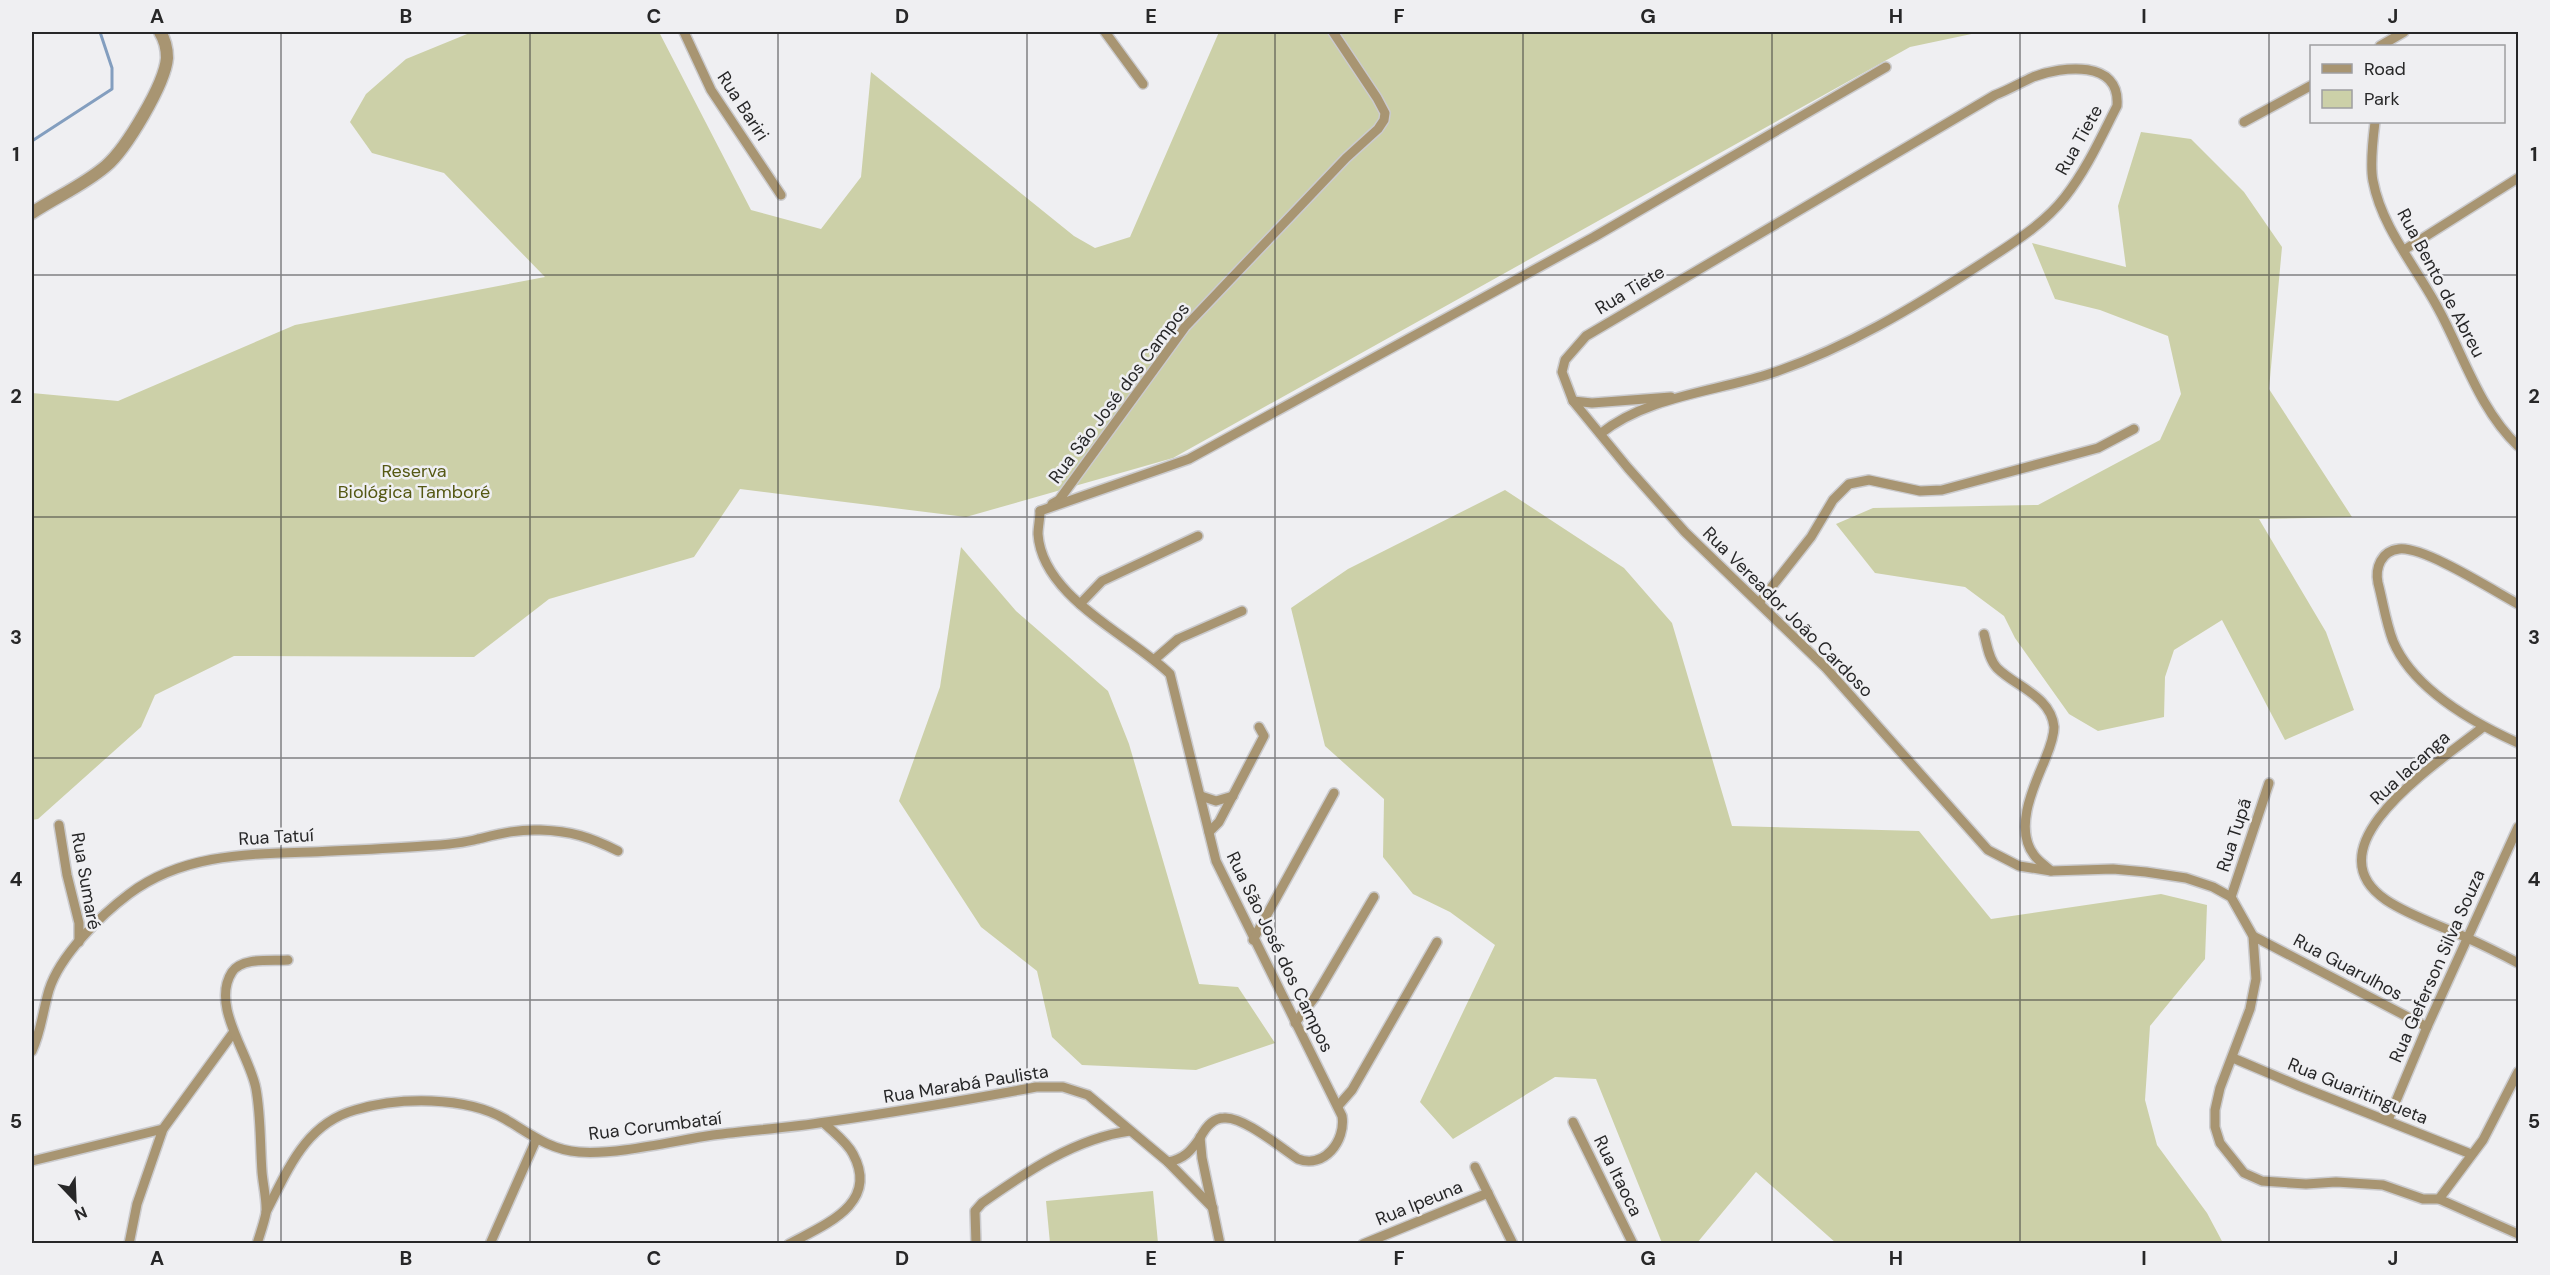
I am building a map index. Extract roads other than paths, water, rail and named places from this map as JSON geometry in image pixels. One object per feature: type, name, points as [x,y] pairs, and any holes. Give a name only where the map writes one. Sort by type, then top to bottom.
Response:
[{"type":"street","points":[[32,213],[79,185],[106,165],[132,134],[161,78],[167,59],[166,42],[160,32]]},
{"type":"street","name":"Rua Bariri","points":[[684,32],[711,90],[781,195]]},
{"type":"street","points":[[1105,32],[1143,84]]},
{"type":"street","name":"Rua São José dos Campos","points":[[1168,1162],[1187,1155],[1213,1121],[1223,1117],[1252,1129],[1298,1159],[1305,1162],[1318,1161],[1330,1153],[1343,1129],[1342,1116],[1253,940],[1216,861],[1170,674],[1155,659],[1080,603],[1053,574],[1038,535],[1040,511],[1059,500],[1185,327],[1346,158],[1378,129],[1384,120],[1385,113],[1377,98],[1333,32]]},
{"type":"street","points":[[2382,45],[2404,32]]},
{"type":"street","points":[[1040,511],[1189,459],[1594,237],[1886,67]]},
{"type":"street","name":"Rua Tiete","points":[[1573,401],[1608,403],[1683,396],[1716,390],[1769,374],[1858,335],[1940,290],[2018,240],[2043,221],[2065,198],[2089,161],[2117,106],[2118,95],[2110,80],[2089,69],[2064,69],[2035,77],[1995,96],[1586,336]]},
{"type":"street","points":[[2244,122],[2310,86]]},
{"type":"street","name":"Rua Bento de Abreu","points":[[2375,123],[2373,180],[2390,228],[2440,311],[2492,416],[2518,446]]},
{"type":"street","points":[[2404,250],[2518,178]]},
{"type":"street","name":"Rua Vereador João Cardoso","points":[[1586,336],[1565,360],[1562,372],[1573,401],[1685,532],[1826,668],[1988,850],[2019,867],[2051,871],[2113,869],[2146,872],[2186,878],[2231,897]]},
{"type":"street","name":"Rua Tiete","points":[[1600,434],[1620,420],[1683,396]]},
{"type":"street","points":[[1759,603],[1811,537],[1833,500],[1849,484],[1869,480],[1920,490],[1942,490],[2098,448],[2134,429]]},
{"type":"street","points":[[1080,603],[1102,581],[1198,536]]},
{"type":"street","points":[[2518,604],[2432,558],[2410,550],[2399,549],[2389,552],[2381,559],[2378,566],[2377,578],[2393,641],[2406,663],[2428,687],[2483,727],[2518,743]]},
{"type":"street","points":[[1155,659],[1178,639],[1242,610]]},
{"type":"street","points":[[1984,634],[1989,653],[1997,668],[2031,692],[2045,706],[2051,717],[2054,728],[2050,748],[2032,791],[2026,816],[2029,844],[2034,855],[2051,871]]},
{"type":"street","points":[[1209,832],[1219,822],[1264,736],[1259,727]]},
{"type":"street","name":"Rua Iacanga","points":[[2483,727],[2386,807],[2371,829],[2363,847],[2362,862],[2364,875],[2385,899],[2411,914],[2468,938],[2518,963]]},
{"type":"street","name":"Rua Tupã","points":[[2231,897],[2269,783]]},
{"type":"street","points":[[1253,940],[1334,793]]},
{"type":"street","points":[[1201,796],[1216,801],[1233,796]]},
{"type":"street","name":"Rua Sumaré","points":[[59,825],[67,875],[79,923],[79,942]]},
{"type":"street","name":"Rua Geferson Silva Souza","points":[[2388,1120],[2427,1027],[2518,827]]},
{"type":"street","name":"Rua Tatuí","points":[[32,1051],[50,987],[63,963],[79,942],[104,914],[154,876],[172,868],[221,857],[460,843],[499,833],[540,830],[589,836],[618,851]]},
{"type":"street","points":[[1295,1023],[1315,997],[1374,897]]},
{"type":"street","points":[[2231,897],[2253,936],[2256,980],[2250,1009],[2220,1088],[2215,1127],[2220,1143],[2244,1173],[2262,1181],[2382,1185],[2423,1199],[2439,1199],[2518,1234]]},
{"type":"street","name":"Rua Guarulhos","points":[[2253,936],[2427,1027]]},
{"type":"street","points":[[1338,1106],[1352,1090],[1437,942]]},
{"type":"street","points":[[257,1244],[266,1212],[255,1087],[248,1063],[233,1033],[226,1001],[227,983],[237,967],[246,963],[288,960]]},
{"type":"street","points":[[129,1244],[137,1204],[163,1129],[233,1033]]},
{"type":"street","name":"Rua Guaritingueta","points":[[2233,1058],[2471,1154]]},
{"type":"street","points":[[2439,1199],[2483,1140],[2518,1072]]},
{"type":"street","name":"Rua Marabá Paulista","points":[[824,1123],[1036,1087],[1063,1087],[1088,1095],[1168,1162],[1213,1208]]},
{"type":"street","name":"Rua Corumbataí","points":[[266,1212],[306,1140],[328,1122],[351,1111],[373,1105],[462,1103],[481,1108],[504,1119],[536,1140],[560,1149],[597,1152],[824,1123]]},
{"type":"street","name":"Rua Itaoca","points":[[1574,1122],[1633,1244]]},
{"type":"street","points":[[789,1244],[842,1213],[855,1200],[860,1189],[853,1152],[824,1123]]},
{"type":"street","points":[[32,1161],[163,1129]]},
{"type":"street","points":[[976,1244],[975,1211],[981,1203],[1069,1149],[1108,1134],[1130,1131]]},
{"type":"street","points":[[1200,1137],[1200,1149],[1221,1244]]},
{"type":"street","points":[[490,1244],[536,1140]]},
{"type":"street","points":[[1475,1167],[1514,1244]]},
{"type":"street","name":"Rua Ipeuna","points":[[1363,1244],[1488,1193]]},
{"type":"waterway","points":[[32,141],[112,89],[112,68],[100,32]]},
{"type":"park label","name":"Reserva Biológica Tamboré","points":[[414,481]]}]
